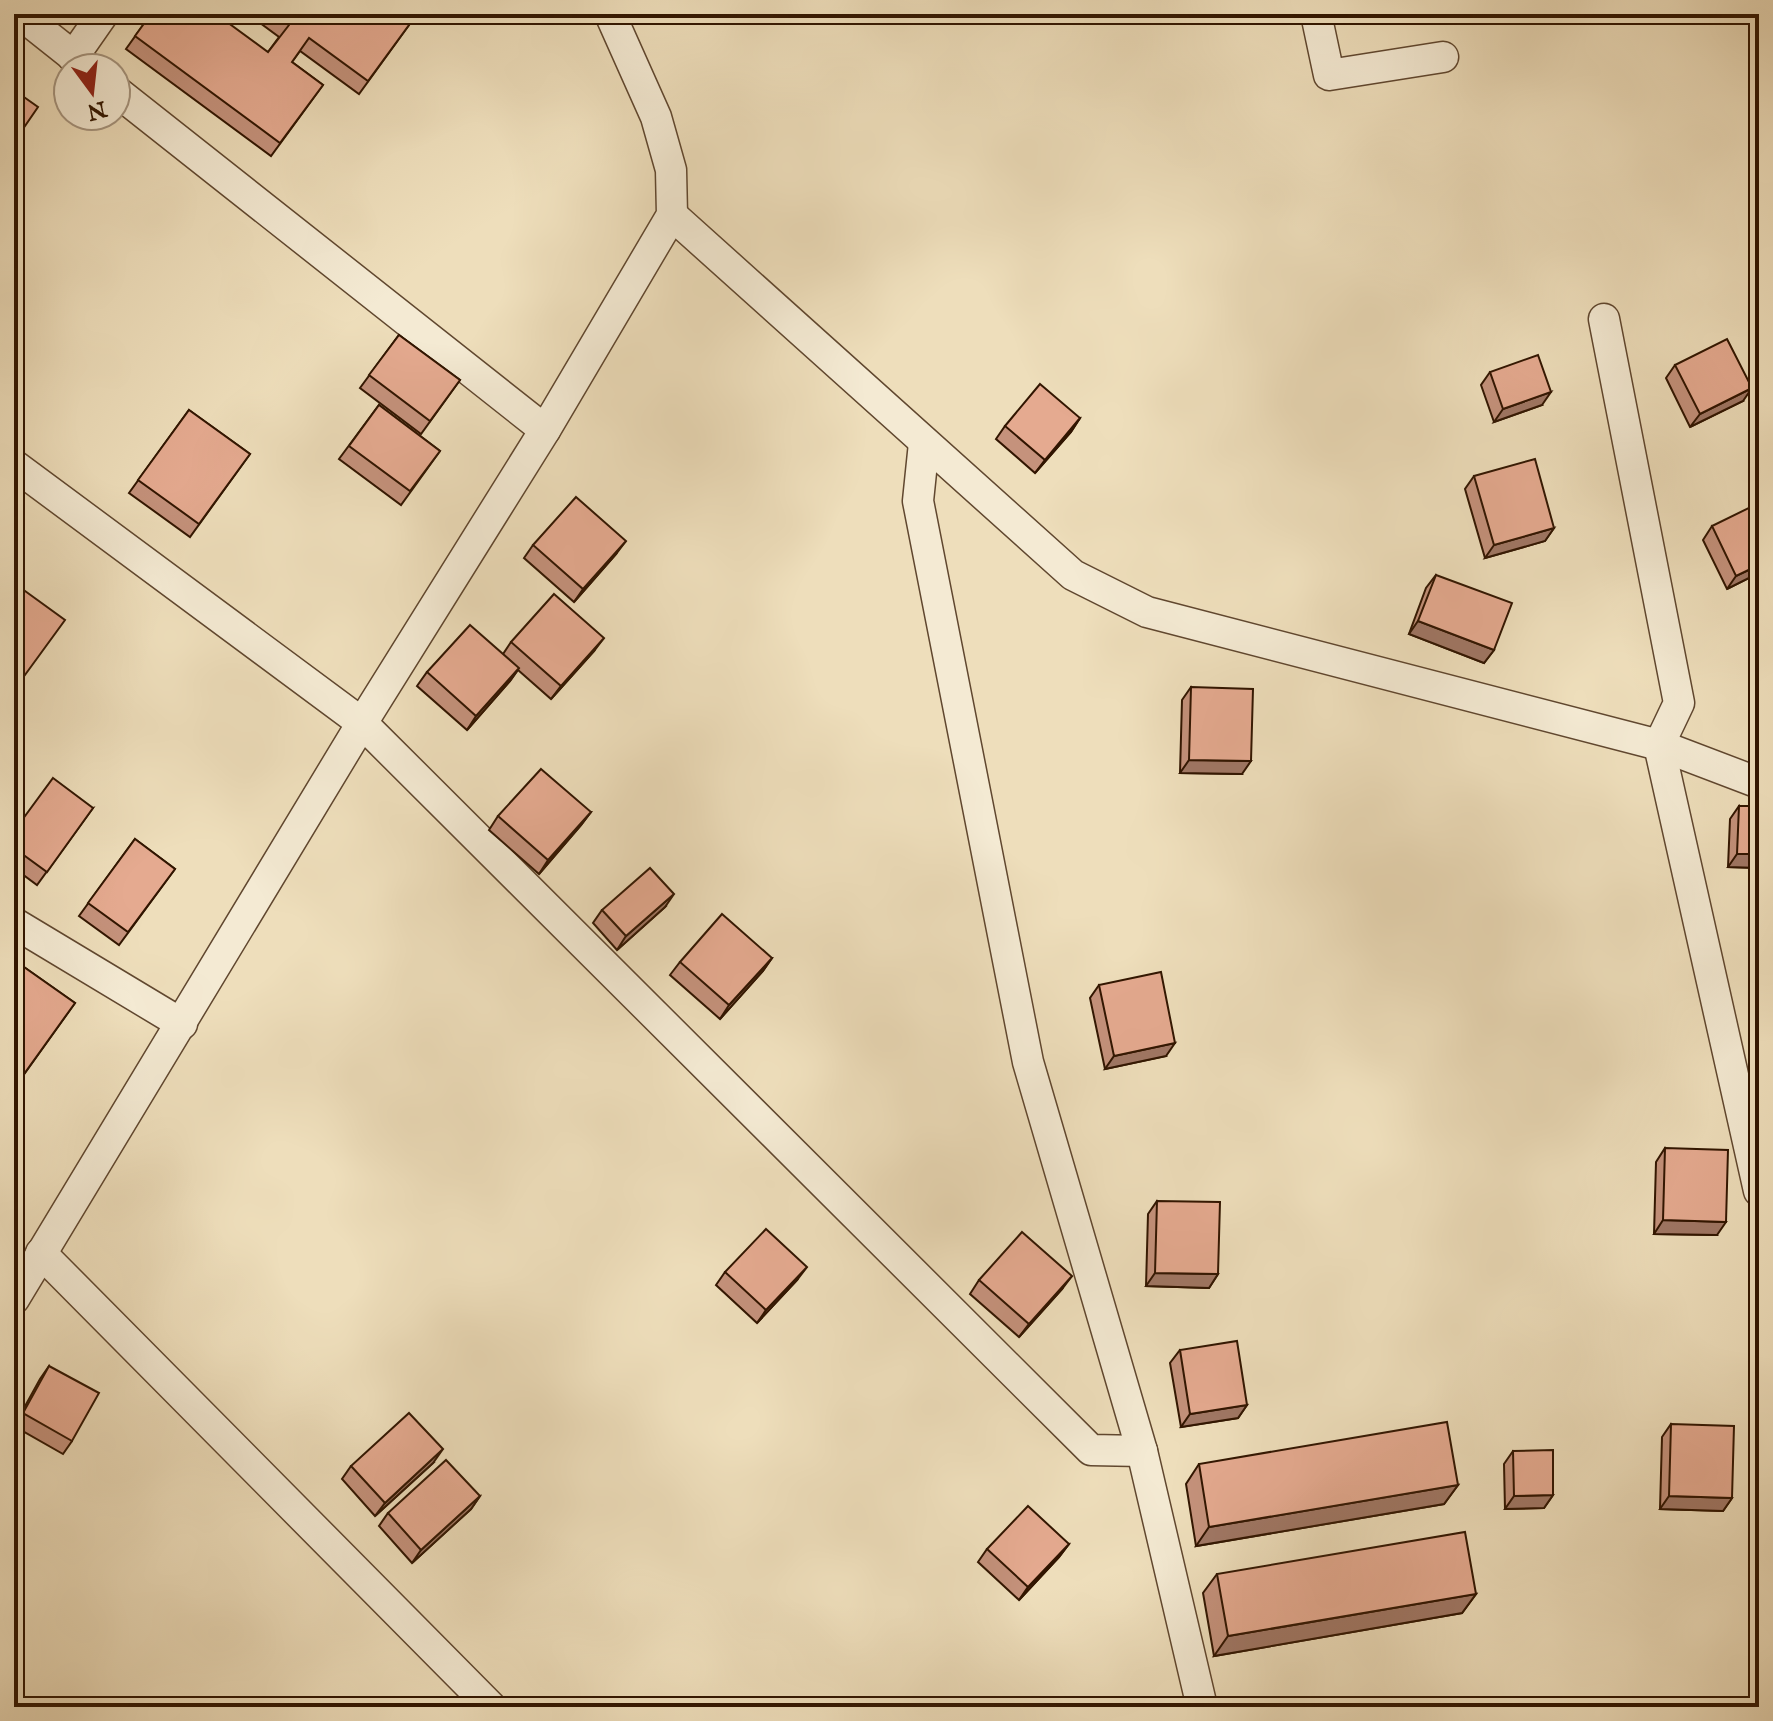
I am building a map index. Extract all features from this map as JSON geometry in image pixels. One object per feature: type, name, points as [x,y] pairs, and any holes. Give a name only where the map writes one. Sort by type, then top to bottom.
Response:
[{"type":"street","points":[[20,14],[68,52]]},
{"type":"street","points":[[85,52],[103,14]]},
{"type":"street","points":[[14,1299],[362,723],[545,430],[672,215],[671,170],[656,117],[610,14]]},
{"type":"street","points":[[1316,14],[1329,75],[1443,57]]},
{"type":"street","points":[[132,104],[545,430]]},
{"type":"street","points":[[672,215],[1073,575],[1147,612],[1659,745],[1759,783]]},
{"type":"street","points":[[1604,319],[1679,703],[1659,745],[1759,1191]]},
{"type":"street","points":[[924,443],[918,501],[1028,1062],[1142,1451],[1202,1707]]},
{"type":"street","points":[[14,465],[362,723],[1091,1450],[1142,1451]]},
{"type":"street","points":[[14,923],[182,1024]]},
{"type":"street","points":[[41,1253],[491,1707]]},
{"type":"building","points":[[151,14],[216,14],[268,52],[289,25],[275,14],[417,14],[368,81],[309,38],[292,62],[323,85],[280,143],[135,36]]},
{"type":"building","points":[[14,90],[38,107],[14,142]]},
{"type":"building","points":[[399,335],[460,380],[430,421],[369,375]]},
{"type":"building","points":[[1727,339],[1752,388],[1700,414],[1675,365]]},
{"type":"building","points":[[1538,355],[1551,392],[1503,409],[1490,372]]},
{"type":"building","points":[[1040,384],[1080,418],[1045,460],[1005,426]]},
{"type":"building","points":[[379,405],[440,451],[410,491],[349,446]]},
{"type":"building","points":[[189,410],[250,454],[199,524],[138,480]]},
{"type":"building","points":[[1535,459],[1554,528],[1494,545],[1474,476]]},
{"type":"building","points":[[576,497],[626,541],[583,589],[533,545]]},
{"type":"building","points":[[1759,503],[1759,565],[1736,576],[1712,526]]},
{"type":"building","points":[[1436,575],[1512,603],[1494,650],[1418,621]]},
{"type":"building","points":[[14,583],[65,620],[14,690]]},
{"type":"building","points":[[554,594],[604,638],[561,686],[511,642]]},
{"type":"building","points":[[470,625],[519,668],[476,716],[427,672]]},
{"type":"building","points":[[1191,687],[1253,689],[1251,761],[1189,760]]},
{"type":"building","points":[[541,769],[591,812],[548,860],[498,816]]},
{"type":"building","points":[[53,778],[93,808],[47,872],[14,848],[14,831]]},
{"type":"building","points":[[1739,806],[1759,806],[1759,854],[1737,854]]},
{"type":"building","points":[[135,839],[175,869],[128,932],[88,903]]},
{"type":"building","points":[[650,868],[674,894],[626,936],[602,910]]},
{"type":"building","points":[[722,914],[772,958],[729,1005],[680,962]]},
{"type":"building","points":[[14,960],[75,1003],[24,1074],[14,1066]]},
{"type":"building","points":[[1161,972],[1175,1043],[1114,1056],[1099,985]]},
{"type":"building","points":[[1665,1148],[1728,1150],[1726,1222],[1663,1220]]},
{"type":"building","points":[[1157,1201],[1220,1202],[1218,1274],[1155,1273]]},
{"type":"building","points":[[766,1229],[807,1267],[766,1310],[725,1272]]},
{"type":"building","points":[[1022,1232],[1072,1276],[1029,1324],[979,1280]]},
{"type":"building","points":[[1237,1341],[1247,1405],[1190,1414],[1180,1350]]},
{"type":"building","points":[[49,1366],[99,1393],[72,1441],[23,1413]]},
{"type":"building","points":[[409,1413],[443,1449],[385,1503],[351,1466]]},
{"type":"building","points":[[1447,1422],[1458,1485],[1209,1527],[1199,1464]]},
{"type":"building","points":[[1671,1424],[1734,1426],[1732,1498],[1669,1496]]},
{"type":"building","points":[[1553,1450],[1553,1495],[1514,1496],[1513,1451]]},
{"type":"building","points":[[446,1460],[480,1496],[421,1550],[388,1513]]},
{"type":"building","points":[[14,1490],[22,1496],[14,1507]]},
{"type":"building","points":[[1028,1506],[1069,1544],[1028,1587],[987,1549]]},
{"type":"building","points":[[1465,1532],[1476,1594],[1228,1636],[1217,1574]]},
{"type":"building","points":[[1576,1698],[1576,1707],[1518,1707],[1518,1699]]},
{"type":"building","points":[[1700,1699],[1759,1700],[1759,1707],[1700,1707]]}]
